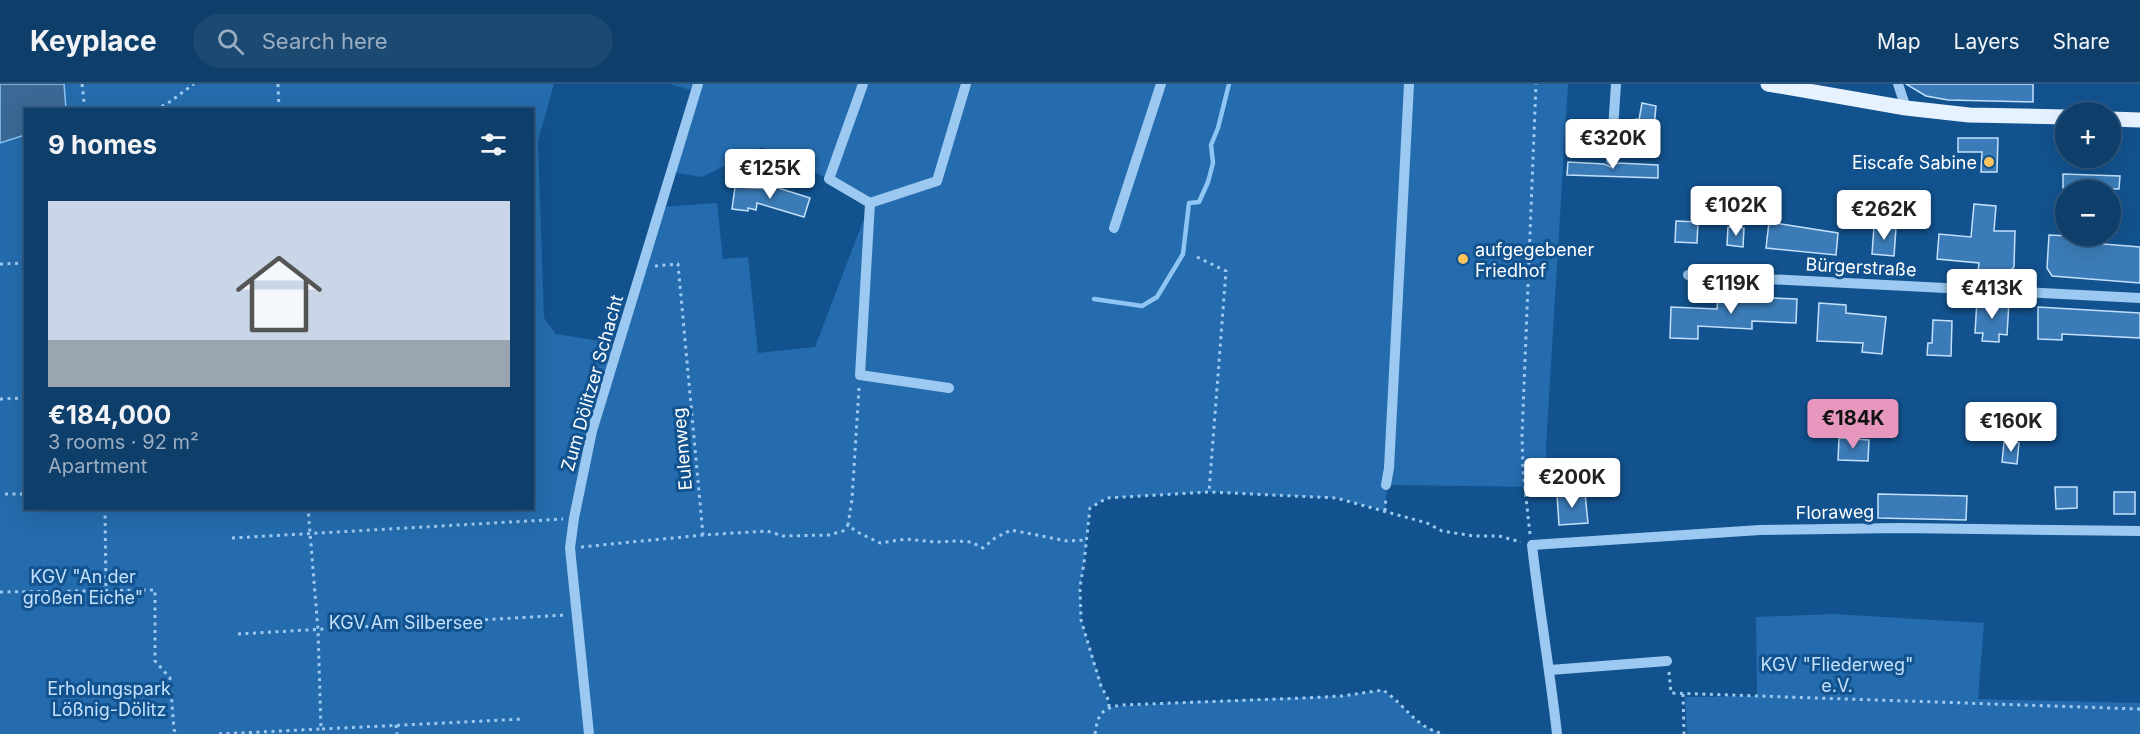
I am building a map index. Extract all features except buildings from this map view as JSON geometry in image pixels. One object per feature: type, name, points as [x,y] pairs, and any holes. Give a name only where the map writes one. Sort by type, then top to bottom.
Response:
[{"type":"main road","points":[[1768,84],[1906,108],[1969,115],[2055,117]]},
{"type":"main road","points":[[2121,119],[2140,120]]},
{"type":"street","name":"Zum Dölitzer Schacht","points":[[589,734],[570,548],[574,518],[592,431],[698,84]]},
{"type":"street","points":[[863,84],[830,179],[870,203],[937,182],[966,84]]},
{"type":"street","points":[[1114,228],[1161,84]]},
{"type":"street","points":[[1386,485],[1389,468],[1409,84]]},
{"type":"street","points":[[1611,160],[1616,84]]},
{"type":"street","points":[[1898,84],[1906,108]]},
{"type":"street","points":[[870,203],[860,375],[949,388]]},
{"type":"street","name":"Bürgerstraße","points":[[1688,275],[2140,298]]},
{"type":"street","name":"Floraweg","points":[[1532,544],[1770,530],[1900,528],[2140,531]]},
{"type":"street","points":[[1532,544],[1557,734]]},
{"type":"street","points":[[1550,670],[1667,662]]},
{"type":"path","points":[[82,84],[85,108]]},
{"type":"path","points":[[159,108],[194,84]]},
{"type":"path","points":[[278,84],[279,108]]},
{"type":"path","points":[[1109,707],[1109,701],[1101,686],[1081,620],[1080,587],[1090,508],[1107,498],[1209,492],[1336,498],[1427,523],[1442,531],[1474,536],[1499,536],[1532,544],[1522,471],[1522,436],[1536,84]]},
{"type":"path","points":[[1197,257],[1226,271],[1209,492]]},
{"type":"path","points":[[0,264],[24,263]]},
{"type":"path","name":"Eulenweg","points":[[642,267],[678,264],[704,534]]},
{"type":"path","points":[[570,548],[704,534],[767,531],[783,536],[800,537],[843,531],[848,525],[852,499],[855,420],[860,375]]},
{"type":"path","points":[[0,399],[24,398]]},
{"type":"path","points":[[5,494],[24,494]]},
{"type":"path","points":[[105,510],[106,591]]},
{"type":"path","points":[[308,510],[318,630],[321,729]]},
{"type":"path","points":[[232,538],[574,518]]},
{"type":"path","points":[[848,525],[880,543],[906,539],[936,542],[958,541],[971,542],[983,548],[995,538],[1011,530],[1067,541],[1087,540]]},
{"type":"path","points":[[0,592],[155,590],[155,661],[170,678],[174,730],[178,734]]},
{"type":"path","points":[[238,634],[576,614]]},
{"type":"path","points":[[1667,662],[1671,693],[2140,709]]},
{"type":"path","points":[[1095,734],[1096,720],[1109,707],[1342,696],[1383,690],[1395,698],[1420,725],[1444,734]]},
{"type":"path","points":[[1683,694],[1684,734]]},
{"type":"path","points":[[219,734],[524,719]]},
{"type":"path","points":[[396,725],[397,734]]},
{"type":"green space","points":[[0,84],[554,84],[538,141],[544,318],[556,334],[619,344],[661,207],[717,203],[723,259],[748,257],[758,353],[815,347],[870,203],[829,179],[762,147],[702,177],[671,172],[695,91],[669,84],[1568,84],[1546,447],[1548,487],[1387,485],[1385,511],[1336,498],[1209,492],[1107,498],[1090,508],[1080,587],[1081,620],[1109,707],[1342,696],[1383,690],[1418,721],[1444,734],[0,734]]},
{"type":"green space","name":"KGV \"Fliederweg\" e.V.","points":[[1833,614],[1984,623],[1978,699],[2140,703],[2140,734],[1687,734],[1685,697],[1757,696],[1756,617]]},
{"type":"shaded area","points":[[0,84],[64,84],[66,108],[24,108],[24,135],[0,143]]},
{"type":"waterway","points":[[1094,299],[1142,306],[1157,297],[1183,254],[1189,203],[1199,202],[1208,182],[1213,163],[1211,145],[1218,128],[1229,84]]},
{"type":"place","name":"Eiscafe Sabine","points":[[1989,162]]},
{"type":"place","name":"aufgegebener Friedhof","points":[[1463,259]]},
{"type":"park label","name":"KGV \"An der großen Eiche\"","points":[[83,586]]},
{"type":"park label","name":"KGV Am Silbersee","points":[[406,622]]},
{"type":"park label","name":"Erholungspark Lößnig-Dölitz","points":[[109,698]]}]
